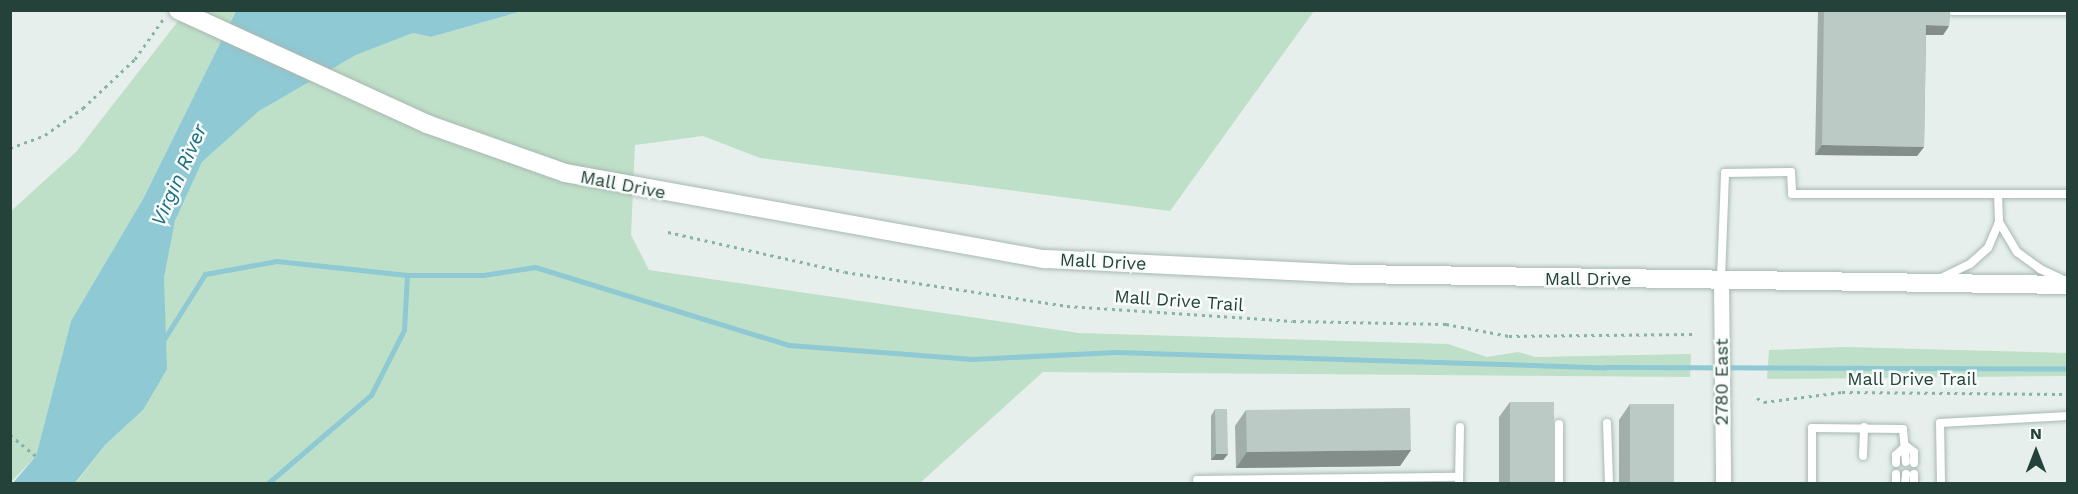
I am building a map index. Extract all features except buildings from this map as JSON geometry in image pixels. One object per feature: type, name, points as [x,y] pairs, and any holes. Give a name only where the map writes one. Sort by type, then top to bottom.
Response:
[{"type":"main road","name":"Mall Drive","points":[[178,10],[427,124],[564,173],[672,195],[1045,259],[1353,274],[1929,284],[2067,284]]},
{"type":"street","name":"2780 East","points":[[1721,281],[1723,483]]},
{"type":"lane","points":[[1952,11],[2067,11]]},
{"type":"lane","points":[[1721,281],[1725,173],[1791,172],[1792,194],[2067,194]]},
{"type":"lane","points":[[1929,284],[1970,264],[1988,248],[1999,222],[1998,194]]},
{"type":"lane","points":[[1999,222],[2017,252],[2040,269],[2067,284]]},
{"type":"lane","points":[[1941,483],[1940,423],[2067,416]]},
{"type":"lane","points":[[1607,423],[1609,483]]},
{"type":"lane","points":[[1559,424],[1559,483]]},
{"type":"lane","points":[[1197,480],[1459,480],[1460,426]]},
{"type":"lane","points":[[1812,483],[1812,428],[1903,429],[1910,462]]},
{"type":"lane","points":[[1863,456],[1864,428]]},
{"type":"lane","points":[[1896,463],[1896,455],[1906,446]]},
{"type":"lane","points":[[1896,474],[1896,483]]},
{"type":"lane","points":[[1905,483],[1910,474],[1914,483]]},
{"type":"path","points":[[10,148],[45,135],[83,108],[135,58],[168,10]]},
{"type":"path","name":"Mall Drive Trail","points":[[668,232],[845,272],[1067,306],[1293,321],[1446,324],[1509,336],[1695,334]]},
{"type":"path","name":"Mall Drive Trail","points":[[1757,398],[1764,402],[1842,392],[2067,394]]},
{"type":"path","points":[[10,435],[36,456]]},
{"type":"green space","points":[[186,11],[236,11],[143,199],[71,321],[36,456],[10,483],[10,212],[76,152]]},
{"type":"green space","points":[[522,11],[1314,11],[1170,211],[760,158],[703,136],[635,145],[631,235],[649,270],[1079,333],[1448,344],[1487,357],[1518,352],[1535,357],[1691,354],[1690,377],[1043,372],[920,483],[75,484],[105,445],[143,410],[164,320],[164,278],[175,221],[202,162],[259,111],[356,55],[413,33],[431,37]]},
{"type":"green space","points":[[1844,347],[2067,353],[2067,376],[1767,379],[1769,350]]},
{"type":"water","name":"Virgin River","points":[[236,11],[522,11],[431,37],[413,33],[356,55],[259,111],[202,162],[175,221],[164,278],[167,369],[143,410],[105,445],[75,483],[12,484],[36,456],[71,321],[143,199]]},
{"type":"waterway","points":[[161,344],[205,274],[277,261],[407,275],[483,275],[535,267],[789,345],[972,359],[1116,352],[1606,367],[2068,369]]},
{"type":"waterway","points":[[267,484],[371,395],[404,330],[407,275]]}]
